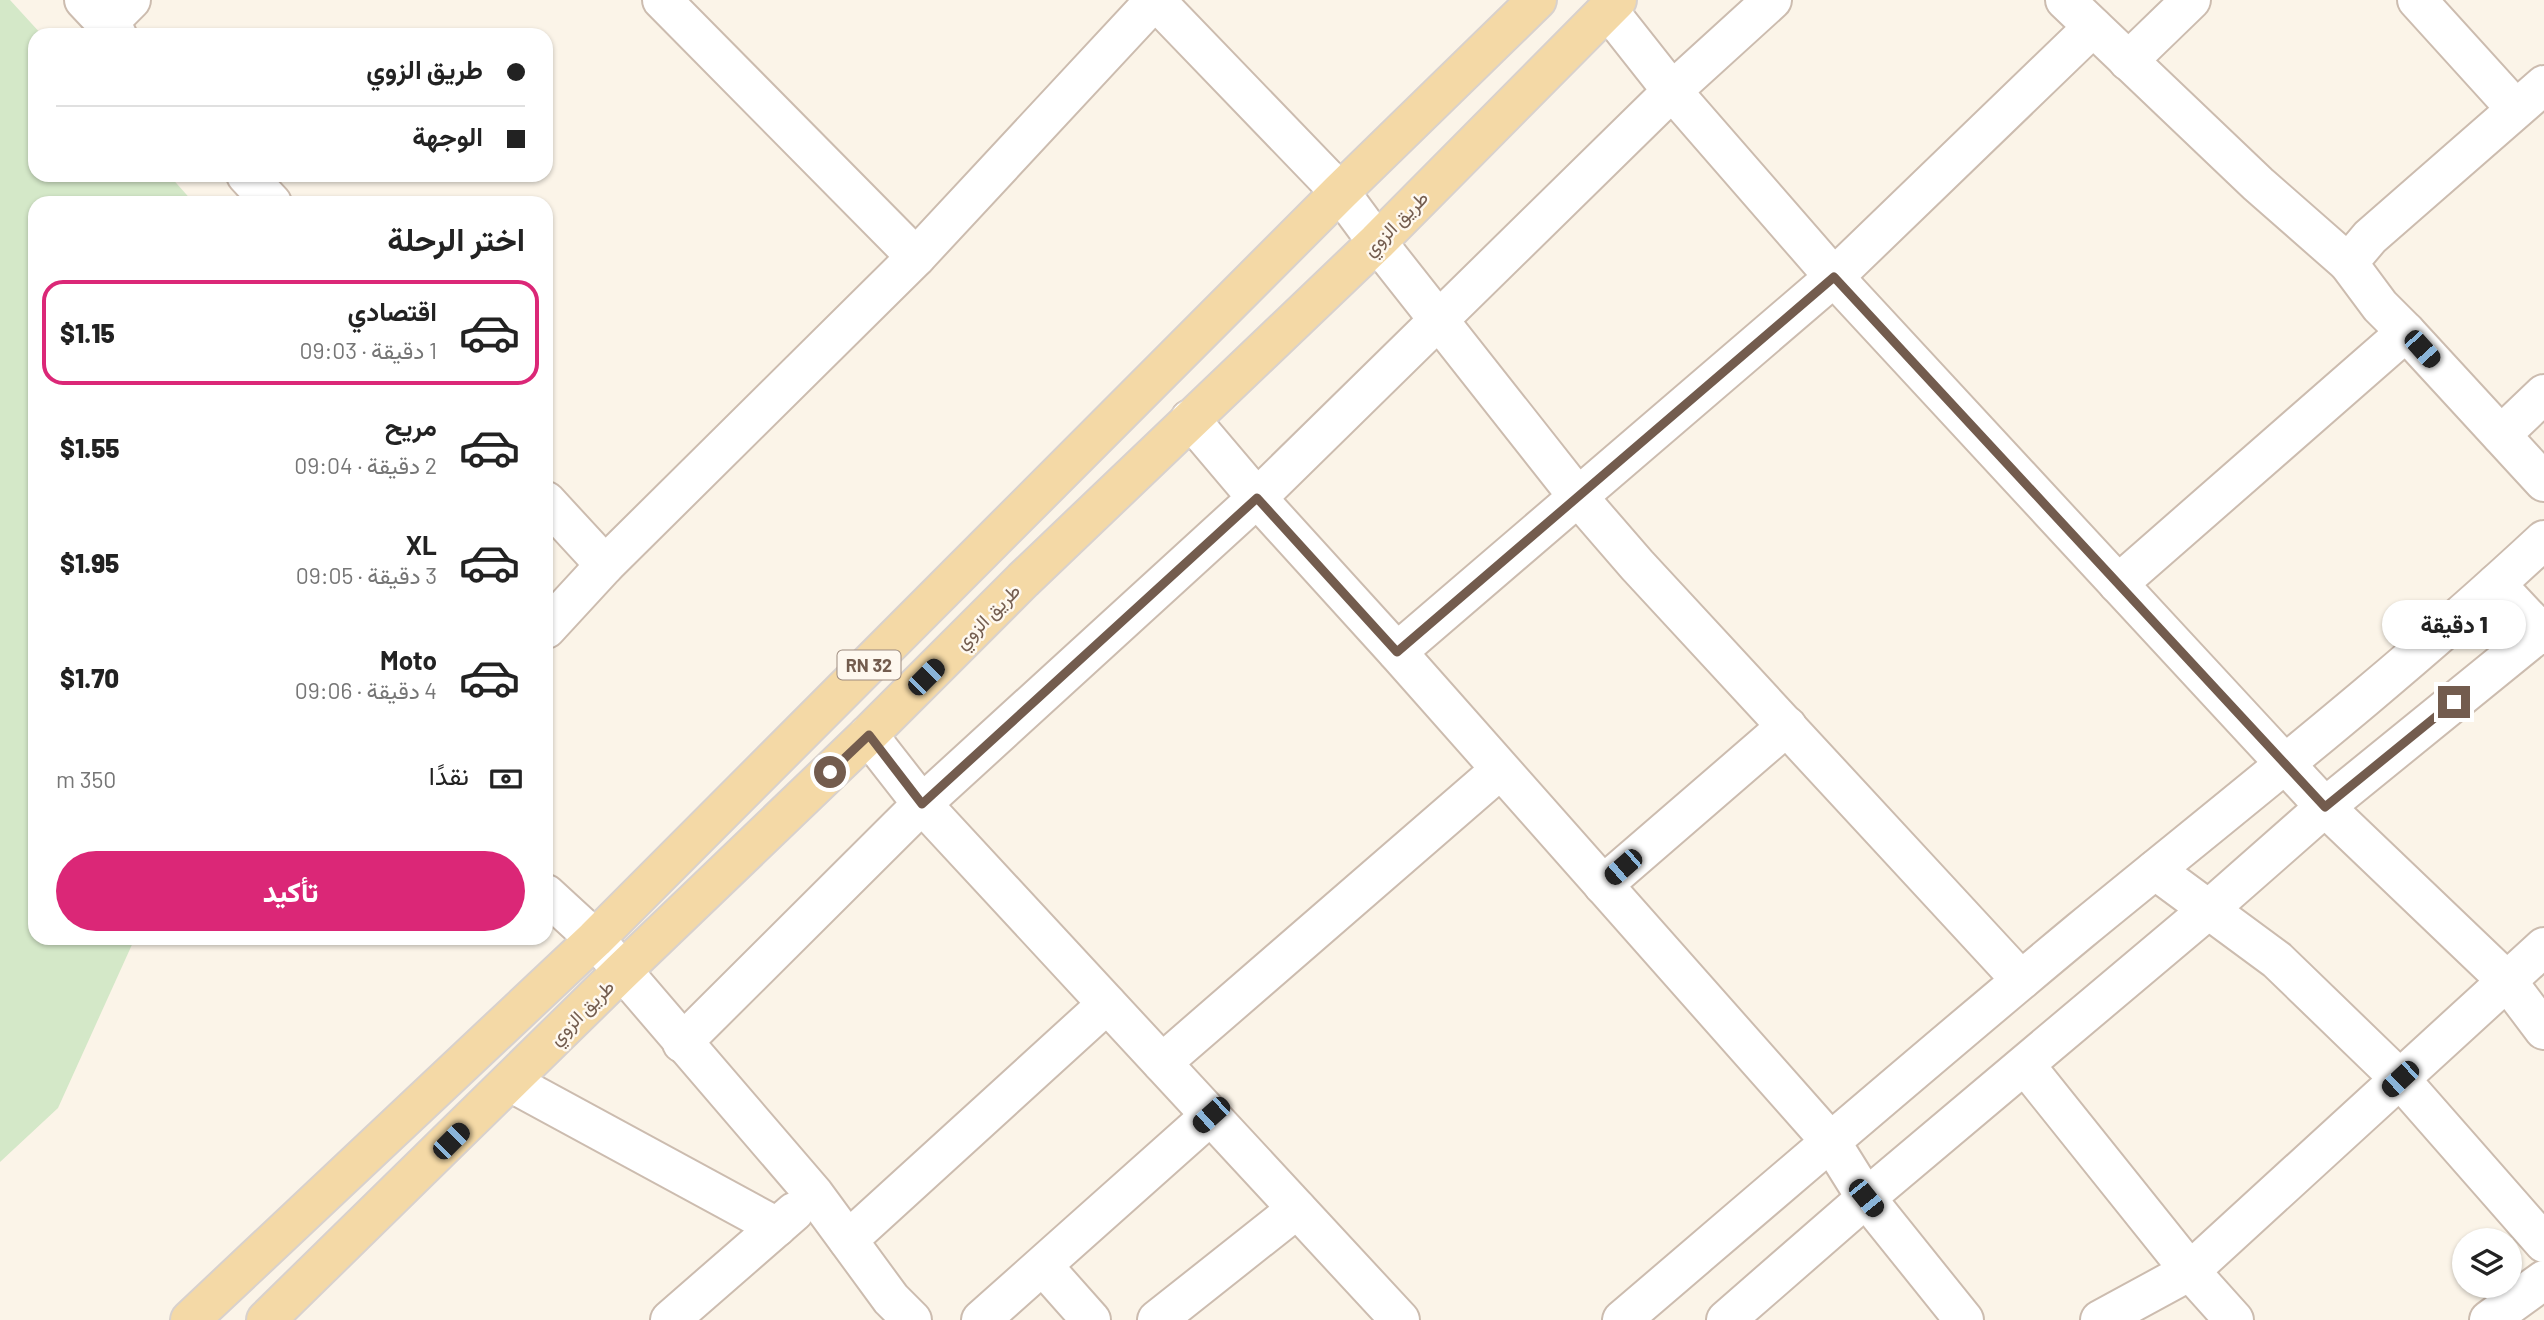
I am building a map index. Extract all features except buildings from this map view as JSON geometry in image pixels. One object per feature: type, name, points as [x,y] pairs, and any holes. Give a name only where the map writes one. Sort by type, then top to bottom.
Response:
[{"type":"main road","name":"RN 32","points":[[190,1320],[595,939],[1340,192],[1537,0]]},
{"type":"main road","name":"طريق الزوي","points":[[266,1320],[621,972],[869,735],[1023,580],[1377,242],[1612,5]]},
{"type":"street","points":[[662,0],[916,257]]},
{"type":"street","points":[[553,621],[605,565],[916,257],[1155,0],[1340,192],[1579,498],[1637,565],[2021,980]]},
{"type":"street","points":[[682,1043],[922,804],[1257,498],[1672,91],[1772,0]]},
{"type":"street","points":[[2065,0],[2258,184],[2348,263],[2380,306],[2544,482]]},
{"type":"street","points":[[2128,61],[2191,0]]},
{"type":"street","points":[[2417,0],[2515,108]]},
{"type":"street","points":[[1612,5],[1672,91],[1834,277],[2325,807],[2507,981],[2544,1030]]},
{"type":"street","points":[[1397,652],[1834,277],[2093,27]]},
{"type":"street","points":[[2348,263],[2370,237],[2544,85]]},
{"type":"street","points":[[252,182],[266,196]]},
{"type":"street","points":[[2118,584],[2406,332]]},
{"type":"street","points":[[2501,436],[2544,394]]},
{"type":"street","points":[[1190,419],[1257,498],[1831,1142],[1866,1198],[1964,1320]]},
{"type":"street","points":[[553,509],[605,565]]},
{"type":"street","points":[[1622,1320],[2021,980],[2497,584],[2544,540]]},
{"type":"street","points":[[1726,1320],[1866,1198],[2208,910],[2325,807],[2543,632],[2497,584]]},
{"type":"street","points":[[1603,885],[1787,726]]},
{"type":"street","points":[[869,735],[922,804],[1297,1209],[1382,1314]]},
{"type":"street","points":[[1163,1063],[1500,770]]},
{"type":"street","points":[[2155,870],[2277,960],[2400,1079],[2544,1243]]},
{"type":"street","points":[[553,900],[595,939],[814,1194],[848,1240],[893,1313]]},
{"type":"street","points":[[2100,1320],[2190,1271],[2544,947]]},
{"type":"street","points":[[848,1240],[1107,1004]]},
{"type":"street","points":[[2025,1065],[2190,1271],[2234,1320]]},
{"type":"street","points":[[510,1082],[776,1227]]},
{"type":"street","points":[[981,1320],[1211,1115]]},
{"type":"street","points":[[670,1320],[814,1194]]},
{"type":"street","points":[[1157,1320],[1297,1209]]},
{"type":"street","points":[[1043,1266],[1090,1320]]},
{"type":"street","points":[[2489,1320],[2544,1280]]},
{"type":"green space","points":[[0,0],[10,0],[36,28],[28,28],[28,182],[175,182],[188,196],[28,196],[28,945],[132,945],[58,1108],[0,1162]]},
{"type":"route","points":[[830,772],[869,735],[922,804],[1257,498],[1397,652],[1834,277],[2325,807],[2454,702]]}]
